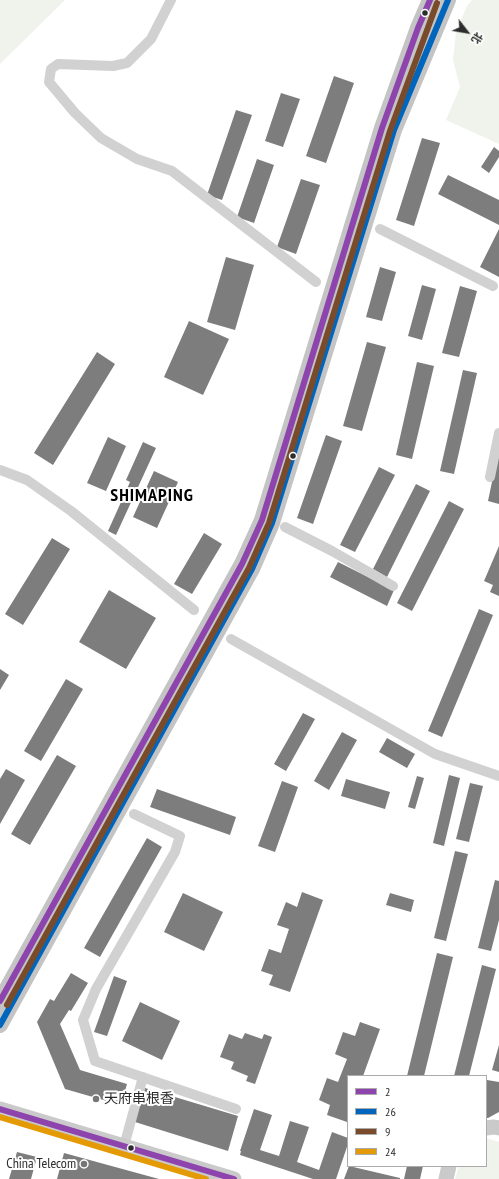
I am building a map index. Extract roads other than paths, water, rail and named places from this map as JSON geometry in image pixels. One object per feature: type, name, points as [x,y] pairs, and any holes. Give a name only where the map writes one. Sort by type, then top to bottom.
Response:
[{"type":"main road","points":[[0,1001],[242,564],[262,520],[382,128],[418,28],[430,0]]},
{"type":"main road","points":[[0,1025],[252,569],[272,523],[394,130],[448,0]]},
{"type":"main road","points":[[0,1109],[234,1179]]},
{"type":"main road","points":[[487,1128],[499,1128]]},
{"type":"main road","points":[[446,1179],[449,1167]]},
{"type":"street","points":[[171,0],[151,39],[127,63],[113,66],[58,64],[51,69],[49,82],[75,113],[101,138],[137,159],[172,171],[316,282]]},
{"type":"street","points":[[380,229],[493,286]]},
{"type":"street","points":[[490,477],[499,433]]},
{"type":"street","points":[[0,470],[27,480],[71,511],[194,610]]},
{"type":"street","points":[[285,527],[332,551],[393,586]]},
{"type":"street","points":[[231,639],[435,754],[499,776]]},
{"type":"street","points":[[134,814],[180,836],[175,852],[96,988],[84,1020],[95,1061],[236,1109]]},
{"type":"street","points":[[124,1146],[143,1077]]},
{"type":"place","name":"天府串根香","points":[[96,1099]]},
{"type":"place","name":"China Telecom","points":[[84,1164]]},
{"type":"district","name":"SHIMAPING","points":[[152,496]]}]
